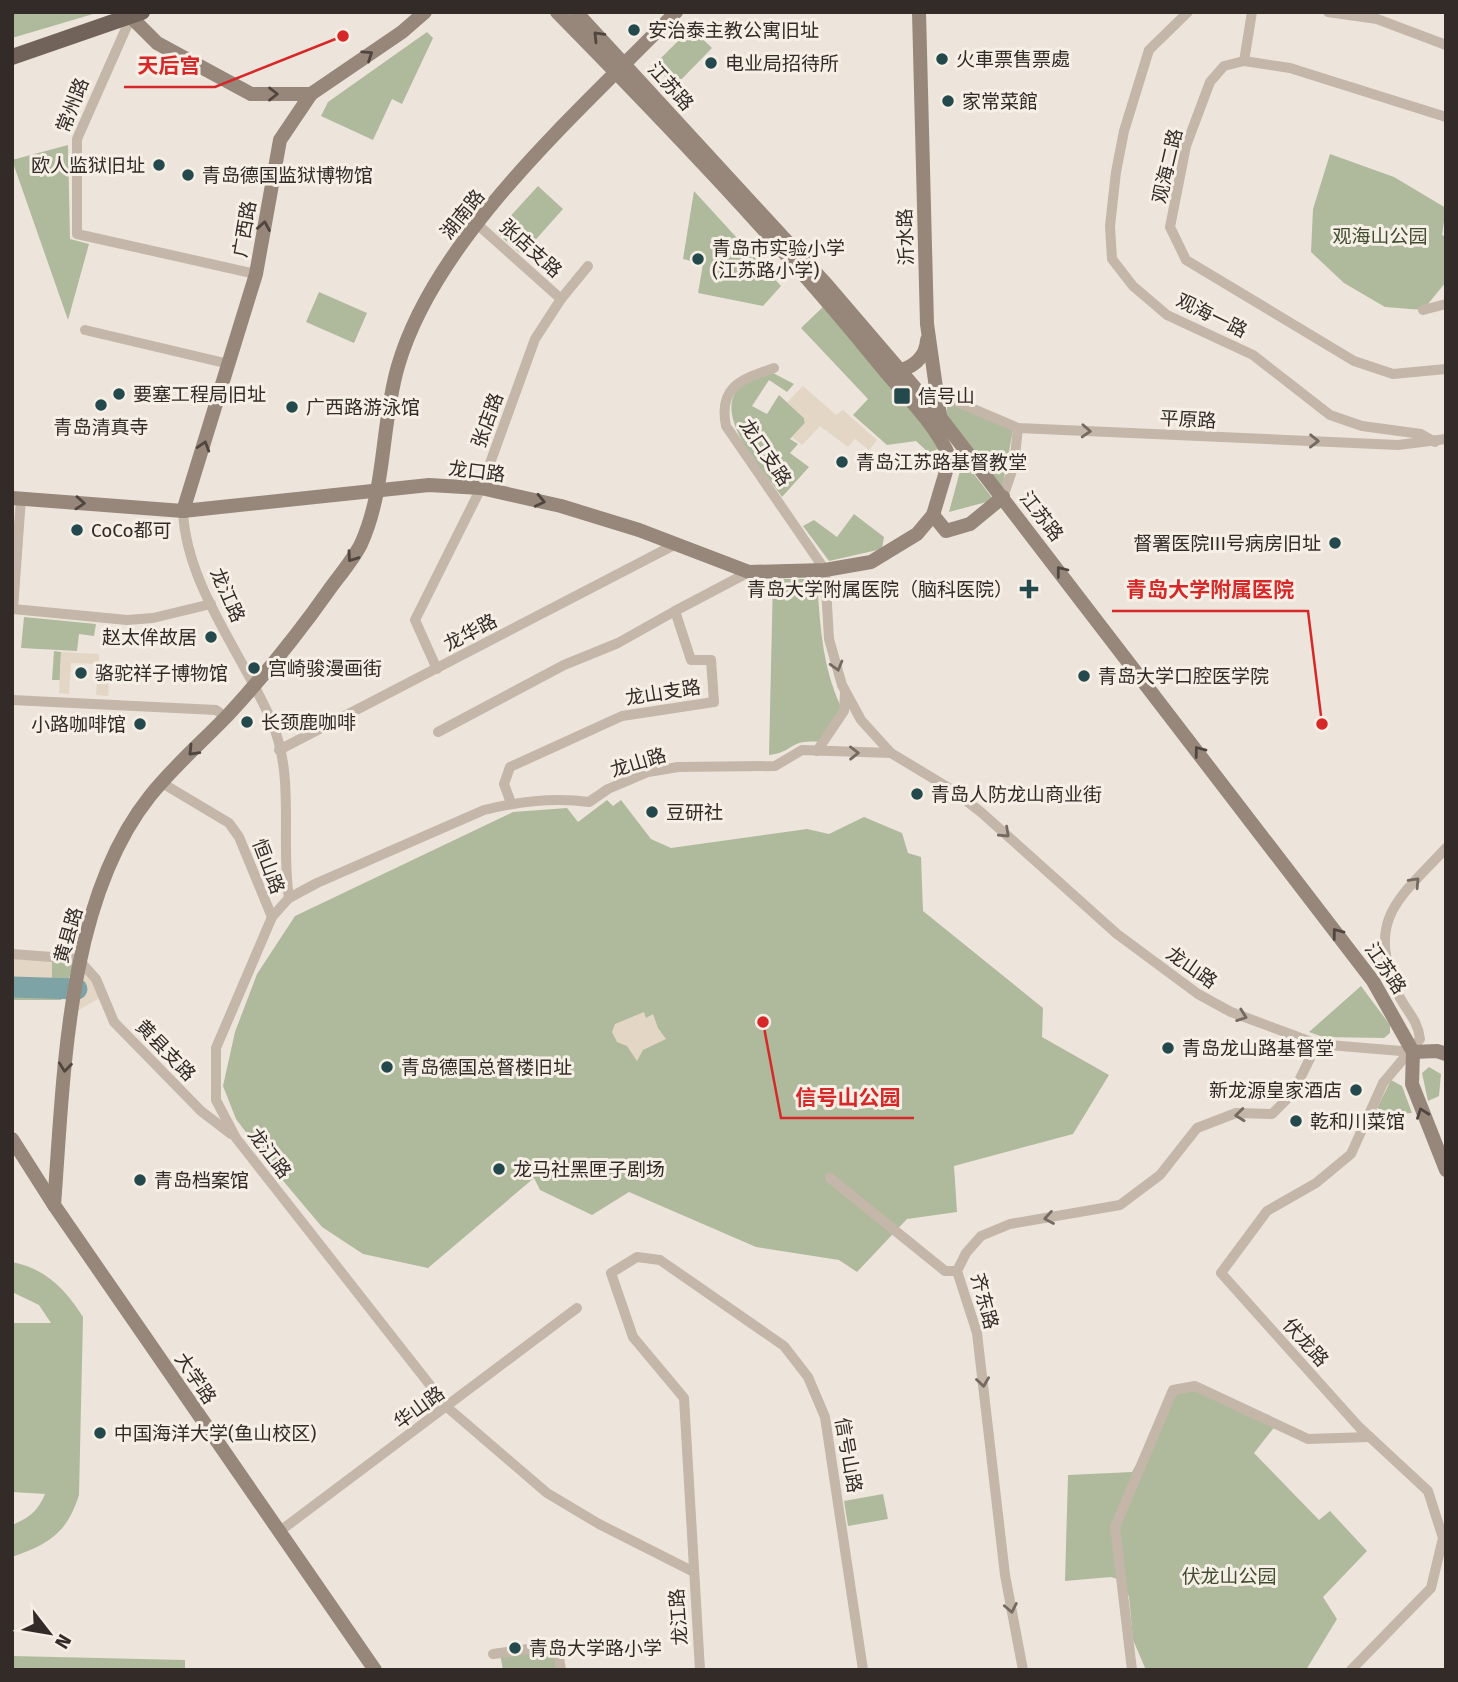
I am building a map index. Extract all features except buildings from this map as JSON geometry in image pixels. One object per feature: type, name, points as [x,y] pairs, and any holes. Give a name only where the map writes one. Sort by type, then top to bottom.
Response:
[{"type":"main road","name":"广西路","points":[[183,511],[256,274],[280,140],[311,94],[402,32],[425,12]]},
{"type":"main road","name":"江苏路","points":[[556,12],[621,69]]},
{"type":"main road","name":"江苏路","points":[[576,12],[621,69],[852,329],[885,362],[939,432],[950,458]]},
{"type":"main road","name":"湖南路","points":[[375,493],[397,368],[421,306],[477,224],[519,174],[676,12]]},
{"type":"main road","name":"沂水路","points":[[919,12],[927,324],[940,417],[950,458]]},
{"type":"main road","points":[[12,57],[136,15],[157,43],[251,94],[311,94]]},
{"type":"main road","points":[[885,362],[905,359],[919,345],[927,324]]},
{"type":"main road","points":[[901,371],[909,368],[922,356],[927,324]]},
{"type":"main road","name":"江苏路","points":[[885,362],[901,371],[1003,497],[1373,981],[1413,1052]]},
{"type":"main road","points":[[950,458],[961,454],[972,458]]},
{"type":"main road","name":"龙口路","points":[[17,498],[183,511],[375,493],[429,485],[481,488],[561,506],[676,544],[749,572],[825,570],[871,562],[917,534],[933,515],[950,458]]},
{"type":"main road","name":"黄县路","points":[[54,1205],[78,959],[110,861],[149,798],[253,688],[319,604],[361,545],[375,493]]},
{"type":"main road","name":"龙口路","points":[[917,534],[946,531],[970,524],[1003,497]]},
{"type":"main road","points":[[933,515],[946,531]]},
{"type":"main road","points":[[1446,1054],[1437,1051],[1413,1052],[1412,1084],[1446,1170]]},
{"type":"main road","name":"大学路","points":[[12,1139],[54,1205],[375,1670]]},
{"type":"street","name":"观海一路","points":[[1188,12],[1149,50],[1124,131],[1110,226],[1112,259],[1133,286],[1167,315],[1253,355],[1330,415],[1362,426],[1421,434],[1440,441]]},
{"type":"street","points":[[1252,12],[1244,61],[1290,68],[1446,117]]},
{"type":"street","points":[[1328,12],[1377,19],[1446,45]]},
{"type":"street","name":"常州路","points":[[136,15],[77,139],[76,234],[256,274]]},
{"type":"street","name":"观海二路","points":[[1244,61],[1224,66],[1210,82],[1186,146],[1170,227],[1186,260],[1354,361],[1392,374],[1446,369]]},
{"type":"street","name":"张店支路","points":[[477,224],[561,299]]},
{"type":"street","name":"张店路","points":[[437,669],[415,620],[481,488],[535,339],[561,299],[589,266]]},
{"type":"street","points":[[1423,310],[1446,304]]},
{"type":"street","points":[[85,330],[229,364]]},
{"type":"street","name":"龙口支路","points":[[774,368],[743,379],[728,393],[723,411],[726,426],[825,570]]},
{"type":"street","name":"平原路","points":[[936,393],[1018,428],[1398,445],[1440,441]]},
{"type":"street","points":[[1003,497],[1014,465],[1018,428]]},
{"type":"street","points":[[17,498],[13,609],[127,620],[153,618],[211,604]]},
{"type":"street","name":"龙江路","points":[[183,511],[184,536],[211,604],[271,721],[288,799],[284,862],[289,898],[272,918],[216,1048],[216,1100],[236,1138],[448,1408],[547,1493],[599,1524],[692,1571],[700,1670]]},
{"type":"street","name":"龙华路","points":[[279,750],[676,544]]},
{"type":"street","name":"龙山路","points":[[825,570],[829,639],[845,693],[861,720],[891,752],[982,813],[1118,934],[1190,989],[1231,1012],[1317,1044],[1413,1052]]},
{"type":"street","points":[[438,732],[564,665],[618,643],[749,572]]},
{"type":"street","name":"龙山支路","points":[[512,803],[504,784],[510,767],[622,716],[714,702],[711,660],[691,660],[675,611]]},
{"type":"street","points":[[817,751],[844,710],[845,693]]},
{"type":"street","points":[[12,700],[216,710],[226,717]]},
{"type":"street","name":"龙山路","points":[[289,898],[317,883],[484,810],[512,803],[557,798],[589,802],[608,789],[648,772],[694,765],[775,766],[802,750],[891,752]]},
{"type":"street","name":"恒山路","points":[[162,783],[229,823],[239,837],[272,918]]},
{"type":"street","points":[[1413,1052],[1420,1039],[1419,1024],[1397,993],[1385,951],[1384,929],[1393,905],[1446,848]]},
{"type":"street","points":[[12,954],[78,959]]},
{"type":"street","name":"黄县支路","points":[[78,959],[100,987],[114,1022],[201,1111],[236,1138]]},
{"type":"street","name":"齐东路","points":[[1023,1670],[1005,1576],[992,1444],[977,1333],[957,1271],[966,1253],[981,1237],[1010,1224],[1120,1205],[1160,1175],[1197,1128],[1236,1112],[1272,1114],[1293,1093],[1317,1044]]},
{"type":"street","name":"伏龙路","points":[[1351,1670],[1431,1588],[1443,1538],[1428,1491],[1370,1437],[1221,1273],[1267,1211],[1316,1183],[1351,1154],[1383,1083],[1413,1052]]},
{"type":"street","points":[[830,1178],[945,1271],[957,1271]]},
{"type":"street","name":"信号山路","points":[[692,1571],[684,1398],[633,1338],[611,1273],[637,1257],[660,1260],[784,1346],[808,1377],[825,1417],[863,1670]]},
{"type":"street","name":"华山路","points":[[280,1531],[448,1408],[577,1308]]},
{"type":"street","points":[[1132,1670],[1115,1527],[1173,1390],[1195,1385],[1308,1439],[1370,1437]]},
{"type":"street","points":[[492,1654],[557,1645],[561,1670]]},
{"type":"green space","points":[[12,12],[100,12],[12,38]]},
{"type":"green space","points":[[691,28],[712,48],[675,86],[654,65]]},
{"type":"green space","points":[[427,32],[433,38],[402,104],[392,99],[373,140],[321,116],[328,102]]},
{"type":"green space","points":[[68,145],[70,239],[89,244],[68,320],[12,160]]},
{"type":"green space","name":"观海山公园","points":[[1330,154],[1394,177],[1446,208],[1442,235],[1446,237],[1446,282],[1423,310],[1385,307],[1344,283],[1311,252],[1313,209]]},
{"type":"green space","points":[[538,186],[563,209],[522,255],[496,232]]},
{"type":"green space","points":[[694,191],[781,286],[763,306],[698,293],[703,264],[683,259]]},
{"type":"green space","points":[[319,292],[367,313],[354,343],[306,322]]},
{"type":"green space","points":[[825,305],[881,366],[940,448],[929,453],[916,441],[887,445],[853,415],[868,399],[801,328]]},
{"type":"green space","points":[[773,373],[794,384],[787,392],[769,380],[752,406],[767,414],[779,395],[804,418],[805,423],[790,439],[798,444],[790,453],[809,467],[782,497],[741,439],[731,407],[735,393],[747,382]]},
{"type":"green space","points":[[948,403],[1013,430],[1002,489],[945,418]]},
{"type":"green space","points":[[963,460],[994,500],[949,512]]},
{"type":"green space","points":[[854,514],[884,537],[882,549],[829,561],[803,526],[814,520],[837,537]]},
{"type":"green space","points":[[773,579],[817,579],[826,660],[841,707],[819,742],[802,742],[783,752],[769,755]]},
{"type":"green space","points":[[24,617],[96,624],[94,636],[79,634],[77,651],[21,648]]},
{"type":"green space","points":[[54,651],[61,652],[60,680],[52,680]]},
{"type":"green space","points":[[607,800],[613,806],[621,800],[651,839],[671,848],[807,829],[829,834],[864,817],[902,833],[908,853],[921,857],[923,911],[1043,1008],[1042,1037],[1109,1075],[1073,1134],[954,1166],[957,1212],[907,1219],[857,1272],[839,1260],[756,1247],[629,1192],[592,1215],[540,1190],[534,1178],[428,1268],[363,1254],[322,1227],[236,1119],[223,1086],[235,1032],[257,974],[295,916],[513,812],[567,808],[578,822]]},
{"type":"green space","points":[[12,959],[75,961],[61,1000],[12,1000]]},
{"type":"green space","points":[[1361,986],[1390,1025],[1390,1033],[1384,1038],[1323,1037],[1309,1032]]},
{"type":"green space","points":[[1429,1067],[1441,1074],[1439,1096],[1428,1101],[1422,1073]]},
{"type":"green space","points":[[1391,1080],[1402,1086],[1412,1113],[1392,1114],[1377,1108]]},
{"type":"green space","points":[[12,1262],[35,1269],[54,1282],[83,1317],[79,1495],[69,1519],[55,1535],[46,1542],[12,1557],[12,1525],[32,1513],[45,1494],[12,1492],[12,1323],[51,1323],[39,1305],[12,1292]]},
{"type":"green space","name":"伏龙山公园","points":[[1182,1385],[1276,1425],[1254,1453],[1319,1520],[1330,1511],[1367,1551],[1323,1597],[1337,1619],[1306,1670],[1146,1670],[1133,1640],[1129,1597],[1123,1581],[1111,1577],[1065,1581],[1068,1475],[1132,1472]]},
{"type":"green space","points":[[883,1494],[888,1519],[848,1526],[844,1501]]},
{"type":"green space","points":[[557,1645],[561,1670],[503,1670],[500,1654]]},
{"type":"green space","points":[[12,1656],[185,1660],[185,1670],[12,1670]]},
{"type":"shaded area","points":[[803,386],[836,415],[843,410],[877,440],[869,450],[855,439],[848,447],[820,426],[802,445],[792,437],[805,423],[804,418],[787,402]]},
{"type":"shaded area","points":[[61,652],[99,654],[99,664],[71,663],[69,694],[59,693]]},
{"type":"shaded area","points":[[98,667],[110,668],[108,696],[96,695]]},
{"type":"shaded area","points":[[12,954],[52,955],[52,979],[12,980]]},
{"type":"shaded area","points":[[82,964],[105,995],[77,1011]]},
{"type":"shaded area","points":[[644,1012],[646,1018],[653,1014],[666,1039],[643,1050],[637,1061],[627,1046],[617,1042],[612,1032],[615,1024]]},
{"type":"waterway","points":[[12,987],[77,989]]},
{"type":"place","name":"安治泰主教公寓旧址","points":[[634,30]]},
{"type":"place","name":"天后宫","points":[[343,36]]},
{"type":"place","name":"火車票售票處","points":[[942,59]]},
{"type":"place","name":"电业局招待所","points":[[711,63]]},
{"type":"place","name":"家常菜館","points":[[948,101]]},
{"type":"place","name":"欧人监狱旧址","points":[[159,165]]},
{"type":"place","name":"青岛德国监狱博物馆","points":[[188,175]]},
{"type":"place","name":"青岛市实验小学 (江苏路小学)","points":[[698,259]]},
{"type":"place","name":"要塞工程局旧址","points":[[119,394]]},
{"type":"place","name":"信号山","points":[[902,396]]},
{"type":"place","name":"青岛清真寺","points":[[101,405]]},
{"type":"place","name":"广西路游泳馆","points":[[292,407]]},
{"type":"place","name":"青岛江苏路基督教堂","points":[[842,462]]},
{"type":"place","name":"CoCo都可","points":[[77,530]]},
{"type":"place","name":"督署医院III号病房旧址","points":[[1335,543]]},
{"type":"place","name":"青岛大学附属医院（脑科医院）","points":[[1029,589]]},
{"type":"place","name":"赵太侔故居","points":[[211,637]]},
{"type":"place","name":"宫崎骏漫画街","points":[[254,668]]},
{"type":"place","name":"骆驼祥子博物馆","points":[[81,673]]},
{"type":"place","name":"青岛大学口腔医学院","points":[[1084,676]]},
{"type":"place","name":"长颈鹿咖啡","points":[[247,722]]},
{"type":"place","name":"小路咖啡馆","points":[[140,724]]},
{"type":"place","name":"青岛大学附属医院","points":[[1322,724]]},
{"type":"place","name":"青岛人防龙山商业街","points":[[917,794]]},
{"type":"place","name":"豆研社","points":[[652,812]]},
{"type":"place","name":"信号山公园","points":[[763,1022]]},
{"type":"place","name":"青岛龙山路基督堂","points":[[1168,1048]]},
{"type":"place","name":"青岛德国总督楼旧址","points":[[387,1067]]},
{"type":"place","name":"新龙源皇家酒店","points":[[1356,1090]]},
{"type":"place","name":"乾和川菜馆","points":[[1296,1121]]},
{"type":"place","name":"龙马社黑匣子剧场","points":[[499,1169]]},
{"type":"place","name":"青岛档案馆","points":[[140,1180]]},
{"type":"place","name":"中国海洋大学(鱼山校区)","points":[[100,1433]]},
{"type":"place","name":"青岛大学路小学","points":[[515,1648]]}]
